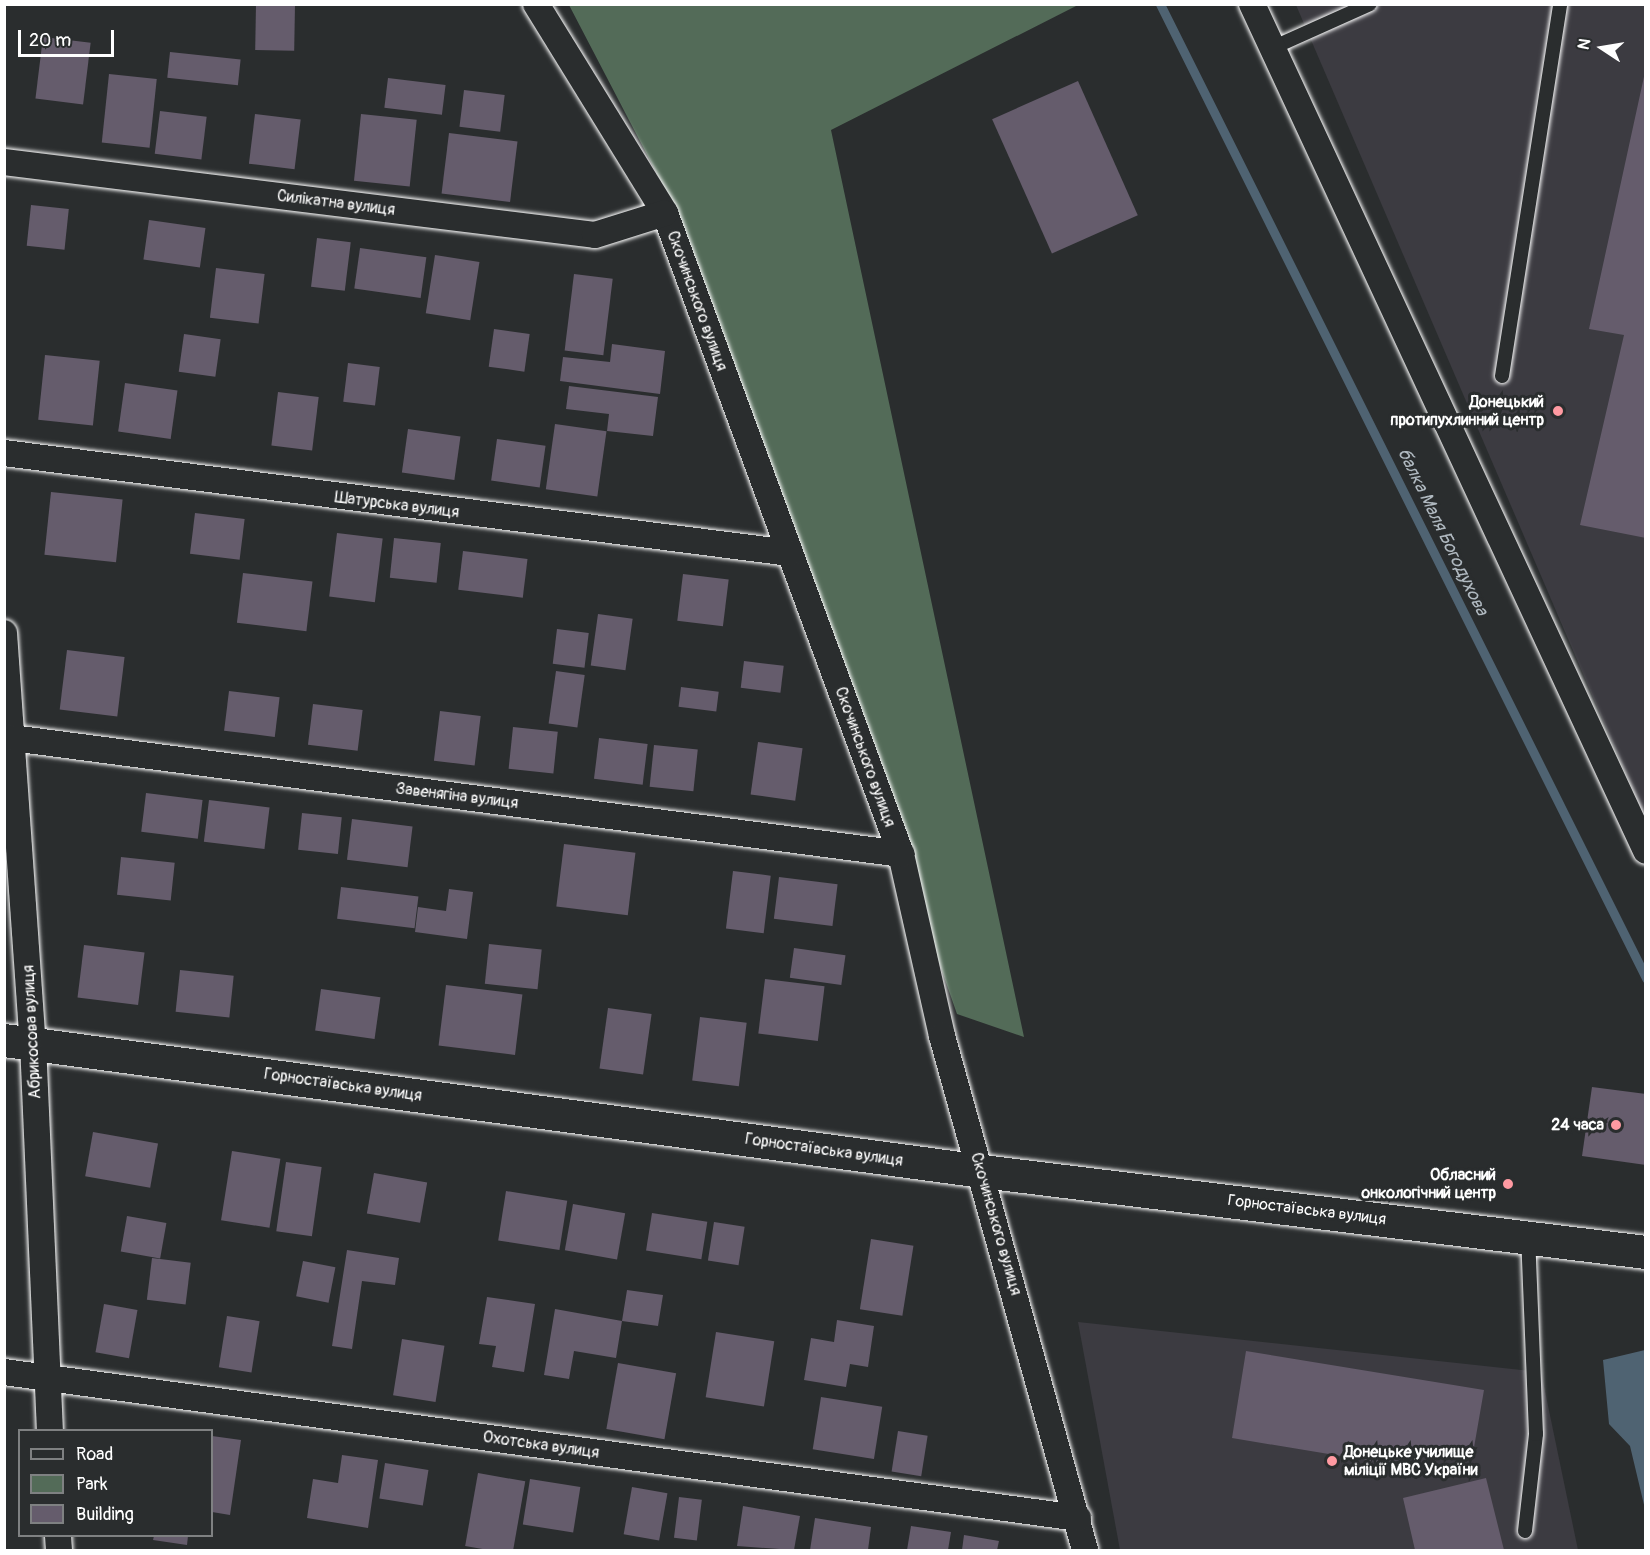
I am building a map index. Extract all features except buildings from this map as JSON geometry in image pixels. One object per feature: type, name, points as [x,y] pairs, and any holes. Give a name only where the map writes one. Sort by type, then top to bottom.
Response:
[{"type":"main road","name":"Горностаївська вулиця","points":[[19,1041],[982,1171],[1646,1252]]},
{"type":"street","name":"Скочинського вулиця","points":[[536,4],[664,213],[901,854],[942,1036],[982,1171],[1078,1518],[1085,1551]]},
{"type":"street","points":[[1252,4],[1646,851]]},
{"type":"street","name":"Силікатна вулиця","points":[[4,162],[595,235],[664,213]]},
{"type":"street","name":"Шатурська вулиця","points":[[4,453],[790,553]]},
{"type":"street","name":"Абрикосова вулиця","points":[[4,633],[12,738],[19,1041],[50,1429]]},
{"type":"street","name":"Завенягіна вулиця","points":[[12,738],[901,854]]},
{"type":"street","name":"Охотська вулиця","points":[[4,1372],[1078,1518]]},
{"type":"lane","points":[[1272,48],[1370,4]]},
{"type":"lane","points":[[1502,376],[1560,4]]},
{"type":"lane","points":[[1525,1531],[1536,1434],[1528,1237]]},
{"type":"shaded area","name":"Донецький протипухлинний центр","points":[[1296,5],[1645,5],[1645,818]]},
{"type":"shaded area","name":"Донецьке училище міліції МВС України","points":[[1078,1322],[1541,1372],[1578,1550],[1120,1550]]},
{"type":"green space","points":[[569,5],[1078,5],[831,130],[1024,1037],[957,1014],[679,216]]},
{"type":"water","points":[[1645,1350],[1645,1509],[1630,1446],[1609,1424],[1603,1360]]},
{"type":"waterway","name":"балка Маля Богодухова","points":[[1160,4],[1646,978]]},
{"type":"place","name":"Донецький протипухлинний центр","points":[[1558,411]]},
{"type":"place","name":"24 часа","points":[[1616,1125]]},
{"type":"place","name":"Обласний онкологічний центр","points":[[1508,1184]]},
{"type":"place","name":"Донецьке училище міліції МВС України","points":[[1332,1461]]}]
